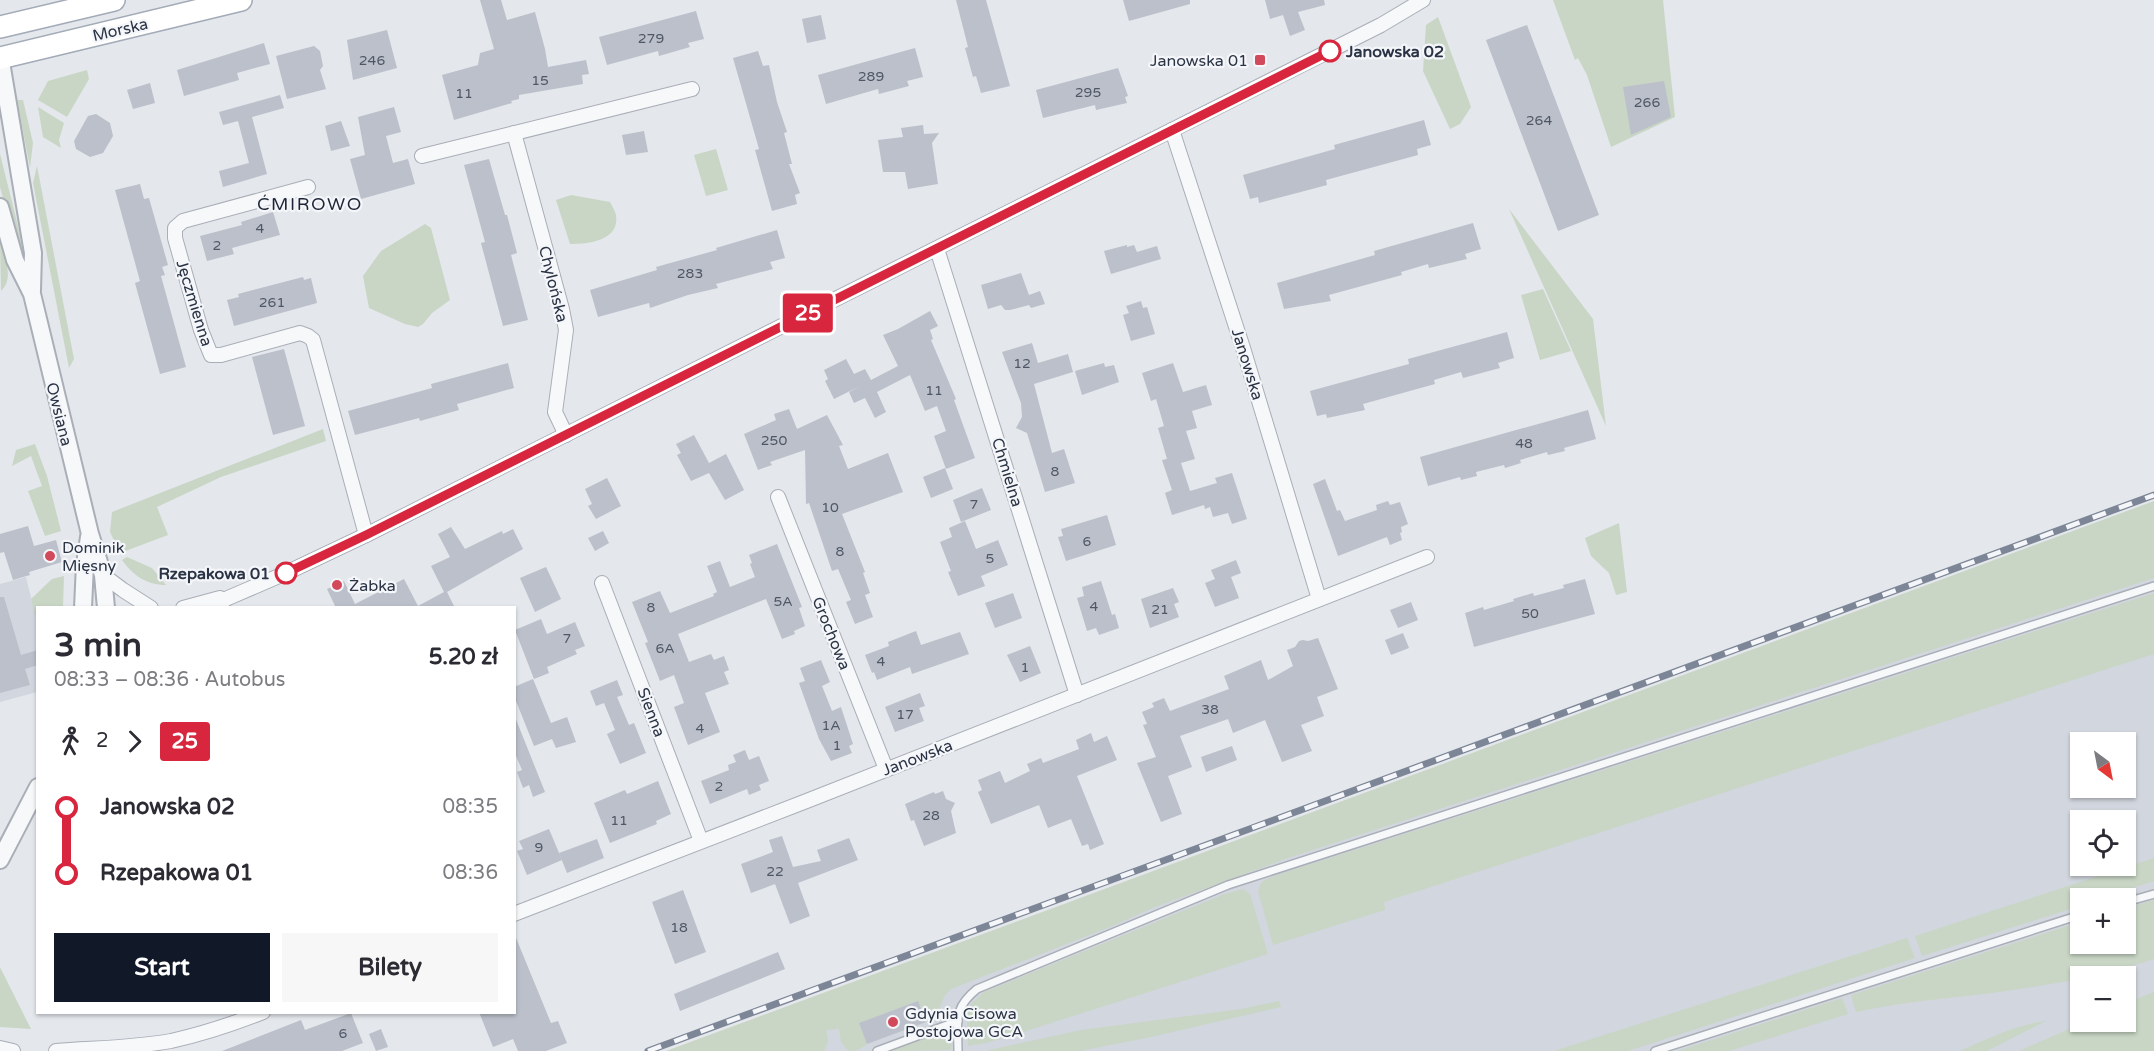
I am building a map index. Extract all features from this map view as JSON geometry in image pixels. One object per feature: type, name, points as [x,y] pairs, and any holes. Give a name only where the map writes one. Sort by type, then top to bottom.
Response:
[{"type":"main road","name":"Morska","points":[[0,27],[114,0]]},
{"type":"main road","name":"Morska","points":[[0,57],[241,0]]},
{"type":"street","points":[[214,606],[366,535],[937,249],[1381,25],[1423,0]]},
{"type":"street","name":"Owsiana","points":[[0,57],[33,254],[32,294]]},
{"type":"street","points":[[422,156],[692,88]]},
{"type":"street","name":"Janowska","points":[[1172,130],[1244,348],[1319,599]]},
{"type":"street","name":"Chylońska","points":[[514,133],[566,330],[555,412],[566,435]]},
{"type":"street","name":"Jęczmienna","points":[[308,187],[183,221],[175,228],[175,238],[201,330],[211,355],[221,355],[300,333],[313,340],[366,535]]},
{"type":"street","name":"Owsiana","points":[[0,207],[15,260],[32,294],[90,534],[103,575],[106,606]]},
{"type":"street","name":"Chmielna","points":[[937,249],[1077,695]]},
{"type":"street","name":"Grochowa","points":[[778,497],[886,769]]},
{"type":"street","name":"Owsiana","points":[[83,606],[85,564],[90,534]]},
{"type":"street","name":"Janowska","points":[[516,910],[701,841],[1427,557]]},
{"type":"street","points":[[103,575],[148,606]]},
{"type":"street","name":"Sienna","points":[[602,583],[701,841]]},
{"type":"street","points":[[189,606],[212,599],[228,598]]},
{"type":"street","points":[[0,860],[36,791]]},
{"type":"street","points":[[56,1051],[137,1045],[172,1046],[258,1014]]},
{"type":"street","points":[[0,1048],[13,1051]]},
{"type":"lane","points":[[958,1051],[958,1012],[965,999],[977,990],[1228,885],[2154,586]]},
{"type":"lane","points":[[2136,899],[2154,894]]},
{"type":"lane","points":[[1655,1051],[2070,918]]},
{"type":"lane","points":[[877,1051],[958,1021]]},
{"type":"shaded area","points":[[2154,517],[2154,1051],[704,1051]]},
{"type":"shaded area","points":[[26,577],[36,618],[36,692],[0,702],[0,584]]},
{"type":"green space","points":[[1553,0],[1663,0],[1675,117],[1611,147],[1587,75],[1578,58],[1575,60]]},
{"type":"green space","points":[[1438,17],[1471,107],[1460,124],[1450,129],[1423,71],[1426,25]]},
{"type":"green space","points":[[87,70],[89,79],[67,117],[38,100],[48,81]]},
{"type":"green space","points":[[17,100],[23,100],[33,143],[30,168]]},
{"type":"green space","points":[[38,107],[64,123],[59,140],[61,148],[43,137]]},
{"type":"green space","points":[[716,149],[728,190],[706,196],[694,155]]},
{"type":"green space","points":[[0,154],[30,274],[25,277],[0,187]]},
{"type":"green space","points":[[37,166],[74,359],[69,368],[33,183]]},
{"type":"green space","points":[[571,195],[610,202],[616,215],[616,224],[608,236],[594,242],[570,244],[556,200]]},
{"type":"green space","points":[[1509,209],[1593,319],[1606,426]]},
{"type":"green space","points":[[425,224],[431,228],[450,300],[418,327],[405,324],[369,308],[363,276],[381,251]]},
{"type":"green space","points":[[0,241],[8,274],[1,291]]},
{"type":"green space","points":[[1543,289],[1571,351],[1540,360],[1521,295]]},
{"type":"green space","points":[[323,429],[326,441],[221,477],[157,507],[168,535],[120,553],[110,532],[112,512]]},
{"type":"green space","points":[[35,444],[47,476],[61,531],[45,536],[28,491],[42,486],[31,456],[12,466],[16,450]]},
{"type":"green space","points":[[2154,501],[2154,578],[1288,858],[1155,907],[951,989],[945,995],[935,1018],[926,1022],[918,1001],[859,1023],[867,1044],[858,1050],[848,1051],[841,1042],[839,1029],[826,1030],[828,1042],[824,1051],[666,1051]]},
{"type":"green space","points":[[1619,523],[1627,592],[1616,595],[1609,573],[1591,556],[1585,538]]},
{"type":"green space","points":[[127,557],[152,568],[166,585],[152,583],[135,575],[122,560]]},
{"type":"green space","points":[[64,576],[63,606],[36,606],[36,618],[31,599],[52,579]]},
{"type":"green space","points":[[2154,593],[2154,654],[1384,902],[1385,910],[1273,945],[1258,891],[1262,883],[1274,876]]},
{"type":"green space","points":[[2154,858],[2154,881],[2133,888],[2070,888],[2070,909],[1922,956],[1915,936],[2099,876],[2136,876],[2136,864]]},
{"type":"green space","points":[[1243,889],[1250,894],[1268,954],[1026,1031],[968,1046],[969,1006],[984,992],[1222,895]]},
{"type":"green space","points":[[2154,900],[2154,959],[2131,966],[2070,966],[2070,980],[2062,982],[1856,1012],[1851,995],[2070,925],[2070,954],[2136,954],[2136,905]]},
{"type":"green space","points":[[1907,938],[1915,958],[1628,1051],[1554,1051]]},
{"type":"green space","points":[[0,967],[31,1029],[0,1027]]},
{"type":"green space","points":[[2154,992],[2154,1051],[2019,1051],[2070,1029],[2070,1032],[2136,1032],[2136,999]]},
{"type":"green space","points":[[1842,998],[1848,1014],[1729,1051],[1677,1051]]},
{"type":"green space","points":[[1279,1001],[1281,1007],[1080,1051],[985,1051],[1081,1030],[1241,1009]]},
{"type":"green space","points":[[2046,1021],[1987,1051],[1960,1051],[2013,1029]]},
{"type":"green space","points":[[939,1033],[952,1039],[951,1050],[890,1051]]},
{"type":"building","points":[[480,0],[501,0],[507,20],[535,12],[548,67],[586,60],[589,74],[582,75],[583,84],[519,95],[519,99],[511,101],[512,103],[454,120],[442,75],[478,65],[480,53],[494,49]]},
{"type":"building","points":[[956,0],[986,0],[1010,86],[981,93],[976,76],[973,77],[965,48],[968,47]]},
{"type":"building","points":[[1123,0],[1190,0],[1190,4],[1129,21]]},
{"type":"building","points":[[1265,0],[1324,0],[1325,5],[1298,12],[1305,30],[1290,36],[1283,15],[1270,19]]},
{"type":"building","points":[[696,11],[704,39],[688,43],[690,47],[659,56],[658,51],[607,65],[599,37]]},
{"type":"building","points":[[821,15],[826,39],[807,43],[802,19]]},
{"type":"building","points":[[1527,25],[1599,215],[1558,231],[1486,40]]},
{"type":"building","points":[[387,30],[397,68],[353,80],[347,40]]},
{"type":"building","points":[[264,43],[270,64],[237,73],[239,80],[184,96],[177,70]]},
{"type":"building","points":[[314,46],[320,51],[323,66],[320,70],[326,89],[287,99],[276,56]]},
{"type":"building","points":[[915,48],[923,77],[907,81],[909,86],[879,94],[878,89],[826,104],[818,75]]},
{"type":"building","points":[[758,51],[763,66],[769,65],[777,102],[787,132],[784,133],[792,164],[789,164],[800,193],[795,195],[797,204],[772,211],[755,150],[759,149],[733,58]]},
{"type":"building","points":[[1118,68],[1128,96],[1125,97],[1127,103],[1096,110],[1095,105],[1043,118],[1036,90]]},
{"type":"building","points":[[1664,81],[1671,117],[1631,135],[1623,87]]},
{"type":"building","points":[[150,83],[155,103],[133,109],[127,90]]},
{"type":"building","points":[[280,95],[284,108],[252,117],[267,174],[223,187],[219,171],[249,163],[238,121],[223,125],[219,112]]},
{"type":"building","points":[[394,107],[401,132],[386,136],[393,163],[408,159],[415,184],[361,199],[350,159],[365,155],[358,117]]},
{"type":"building","points":[[96,114],[110,123],[113,136],[103,153],[90,157],[76,149],[74,141],[88,116]]},
{"type":"building","points":[[1424,120],[1431,145],[1417,149],[1418,155],[1326,180],[1327,185],[1259,203],[1258,197],[1250,199],[1243,175],[1335,149],[1334,145]]},
{"type":"building","points":[[341,121],[350,146],[331,151],[325,126]]},
{"type":"building","points":[[923,125],[924,134],[939,133],[932,143],[938,184],[908,189],[905,172],[883,172],[878,140],[903,137],[901,128]]},
{"type":"building","points":[[644,131],[648,152],[626,155],[622,135]]},
{"type":"building","points":[[489,159],[517,253],[511,255],[528,320],[503,326],[481,243],[485,242],[464,165]]},
{"type":"building","points":[[140,184],[144,199],[149,198],[168,265],[162,267],[165,275],[161,276],[186,367],[160,374],[135,283],[140,281],[115,190]]},
{"type":"building","points":[[273,212],[280,235],[232,248],[234,254],[207,261],[200,236],[242,225],[241,222]]},
{"type":"building","points":[[1473,223],[1481,249],[1465,254],[1467,259],[1429,268],[1428,264],[1401,272],[1402,275],[1329,295],[1331,301],[1284,309],[1277,283],[1375,255],[1374,251]]},
{"type":"building","points":[[777,230],[785,258],[770,262],[773,269],[716,284],[718,288],[650,308],[649,303],[598,317],[590,290]]},
{"type":"building","points":[[1127,245],[1127,247],[1134,245],[1137,252],[1157,246],[1161,259],[1111,274],[1104,251]]},
{"type":"building","points":[[1021,273],[1029,295],[1040,291],[1045,304],[1010,310],[1005,310],[1001,305],[988,309],[981,285]]},
{"type":"building","points":[[303,277],[304,280],[311,278],[317,303],[234,326],[227,300],[239,297],[238,294]]},
{"type":"building","points":[[1141,301],[1143,308],[1147,307],[1155,334],[1131,341],[1123,315],[1129,313],[1126,306]]},
{"type":"building","points":[[930,311],[938,326],[930,330],[933,339],[931,340],[956,399],[954,400],[975,458],[946,469],[934,436],[946,431],[937,406],[925,411],[910,375],[877,392],[886,412],[875,418],[865,398],[854,403],[849,392],[860,386],[834,399],[825,381],[828,379],[824,370],[846,359],[854,374],[865,369],[871,380],[898,366],[883,335]]},
{"type":"building","points":[[1507,332],[1514,358],[1498,363],[1500,368],[1463,378],[1461,372],[1434,380],[1435,384],[1363,404],[1365,410],[1327,418],[1326,414],[1317,416],[1310,391],[1409,364],[1408,359]]},
{"type":"building","points":[[1032,343],[1038,363],[1068,354],[1073,372],[1034,384],[1052,453],[1064,449],[1075,483],[1045,492],[1027,433],[1016,428],[1022,417],[1021,403],[1002,352]]},
{"type":"building","points":[[284,349],[305,426],[273,435],[252,357]]},
{"type":"building","points":[[508,363],[514,388],[457,404],[459,410],[355,435],[348,411],[432,388],[431,384]]},
{"type":"building","points":[[1104,363],[1105,367],[1114,365],[1119,382],[1082,395],[1075,371]]},
{"type":"building","points":[[1173,363],[1183,392],[1206,385],[1212,405],[1192,411],[1197,428],[1186,431],[1195,459],[1181,463],[1190,491],[1217,483],[1215,478],[1232,473],[1247,519],[1232,524],[1228,513],[1213,517],[1210,507],[1205,509],[1204,505],[1172,515],[1165,493],[1172,490],[1162,460],[1167,459],[1158,428],[1164,426],[1156,399],[1151,401],[1142,373]]},
{"type":"building","points":[[789,409],[797,429],[827,415],[843,445],[839,446],[848,469],[888,453],[903,492],[842,514],[865,572],[863,573],[870,593],[865,595],[873,617],[855,624],[846,602],[851,600],[838,569],[832,571],[809,503],[806,504],[805,450],[770,462],[772,465],[758,470],[744,434],[776,420],[774,414]]},
{"type":"building","points":[[1588,410],[1596,439],[1564,448],[1565,451],[1548,455],[1547,452],[1520,460],[1521,463],[1505,468],[1504,465],[1476,472],[1477,476],[1461,480],[1460,477],[1428,486],[1420,457]]},
{"type":"building","points":[[694,435],[709,463],[726,454],[744,490],[725,500],[709,473],[691,481],[677,455],[681,453],[676,444]]},
{"type":"building","points":[[945,468],[953,489],[931,498],[923,477]]},
{"type":"building","points":[[607,478],[621,506],[596,519],[588,506],[592,504],[585,489]]},
{"type":"building","points":[[1325,479],[1337,511],[1340,510],[1345,521],[1377,510],[1376,505],[1388,501],[1390,505],[1400,502],[1408,524],[1401,527],[1402,540],[1390,545],[1387,537],[1338,556],[1313,484]]},
{"type":"building","points":[[982,488],[991,510],[961,522],[953,500]]},
{"type":"building","points":[[1107,515],[1116,545],[1066,561],[1058,537],[1063,536],[1061,529]]},
{"type":"building","points":[[965,521],[976,549],[998,540],[1008,565],[981,576],[985,586],[958,596],[948,572],[951,571],[940,542],[952,537],[949,528]]},
{"type":"building","points":[[28,526],[34,546],[56,540],[62,562],[29,572],[30,575],[13,580],[4,552],[0,553],[0,534]]},
{"type":"building","points":[[451,527],[465,549],[502,531],[503,534],[513,529],[523,549],[447,592],[454,606],[418,606],[444,592],[431,566],[450,557],[438,534]]},
{"type":"building","points":[[603,531],[609,543],[595,551],[588,538]]},
{"type":"building","points":[[777,544],[802,607],[799,608],[805,626],[794,631],[795,634],[782,639],[766,599],[678,634],[689,662],[711,654],[714,660],[724,656],[729,670],[724,672],[729,684],[705,693],[720,732],[688,745],[674,707],[684,703],[674,675],[660,681],[632,602],[660,591],[670,613],[714,596],[713,594],[717,592],[707,566],[720,561],[730,587],[755,577],[749,555]]},
{"type":"building","points":[[1236,560],[1241,573],[1231,577],[1239,598],[1215,607],[1205,583],[1215,579],[1211,570]]},
{"type":"building","points":[[546,567],[561,599],[535,612],[520,578]]},
{"type":"building","points":[[404,579],[418,606],[335,606],[327,589],[344,581],[355,604]]},
{"type":"building","points":[[1585,579],[1595,614],[1474,647],[1465,613],[1483,607],[1484,610],[1533,593],[1534,596],[1564,588],[1563,585]]},
{"type":"building","points":[[1101,581],[1112,615],[1115,614],[1119,628],[1099,635],[1096,628],[1087,631],[1077,598],[1084,596],[1082,587]]},
{"type":"building","points":[[1173,588],[1179,602],[1174,604],[1179,617],[1150,628],[1141,599]]},
{"type":"building","points":[[1013,593],[1022,618],[995,628],[985,603]]},
{"type":"building","points":[[0,597],[4,597],[21,655],[36,651],[36,666],[25,669],[30,685],[0,693]]},
{"type":"building","points":[[1411,602],[1418,620],[1398,628],[1390,610]]},
{"type":"building","points":[[541,619],[547,634],[575,622],[585,646],[575,650],[577,654],[547,667],[549,673],[534,679],[516,630]]},
{"type":"building","points":[[916,631],[921,645],[960,632],[969,654],[912,674],[910,667],[877,680],[865,655],[889,646],[888,642]]},
{"type":"building","points":[[1403,633],[1409,648],[1391,655],[1385,640]]},
{"type":"building","points":[[1318,638],[1338,689],[1317,697],[1324,716],[1301,725],[1312,751],[1282,762],[1265,720],[1233,733],[1228,719],[1180,736],[1192,767],[1168,776],[1182,814],[1161,822],[1137,763],[1156,757],[1143,725],[1147,724],[1142,712],[1154,707],[1152,703],[1164,698],[1170,711],[1229,689],[1224,676],[1261,660],[1268,680],[1293,666],[1287,650],[1295,647],[1299,641]]},
{"type":"building","points":[[1030,646],[1041,673],[1020,682],[1007,655]]},
{"type":"building","points":[[821,660],[830,682],[822,686],[832,711],[841,707],[853,744],[849,746],[852,753],[831,761],[819,739],[799,683],[805,681],[800,668]]},
{"type":"building","points":[[533,679],[551,723],[567,717],[576,742],[556,748],[552,739],[534,746],[516,701],[516,686]]},
{"type":"building","points":[[617,680],[623,695],[617,697],[629,725],[634,723],[646,753],[620,764],[607,734],[615,730],[604,703],[596,706],[590,691]]},
{"type":"building","points":[[920,693],[925,706],[919,708],[924,721],[895,732],[885,707]]},
{"type":"building","points":[[516,720],[545,792],[533,797],[529,785],[523,788],[517,772],[522,770],[516,756]]},
{"type":"building","points":[[1091,733],[1094,742],[1107,736],[1117,760],[1077,776],[1104,844],[1090,850],[1088,844],[1082,846],[1071,819],[1048,828],[1039,805],[991,824],[978,792],[982,790],[978,780],[1000,771],[1005,783],[1030,771],[1027,764],[1041,758],[1043,763],[1079,749],[1076,740]]},
{"type":"building","points":[[1232,746],[1237,760],[1206,772],[1201,757]]},
{"type":"building","points":[[745,750],[749,760],[759,756],[769,781],[759,785],[761,790],[749,795],[747,789],[710,804],[701,781],[729,770],[728,765],[736,762],[733,755]]},
{"type":"building","points":[[658,781],[671,814],[656,821],[657,824],[610,843],[594,803],[625,790],[627,794]]},
{"type":"building","points":[[943,791],[946,799],[955,803],[951,811],[956,833],[924,846],[905,804],[934,792],[935,794]]},
{"type":"building","points":[[549,829],[562,860],[527,875],[517,851],[523,849],[519,841]]},
{"type":"building","points":[[782,836],[793,867],[821,861],[817,850],[849,838],[858,860],[798,883],[810,916],[790,924],[775,884],[751,893],[741,864],[773,852],[769,840]]},
{"type":"building","points":[[597,839],[604,858],[567,873],[559,853]]},
{"type":"building","points":[[683,890],[706,952],[675,964],[652,902]]},
{"type":"building","points":[[516,938],[551,1023],[558,1021],[567,1043],[546,1051],[518,1051],[513,1039],[493,1047],[480,1014],[516,1014]]},
{"type":"building","points":[[778,952],[785,969],[680,1011],[674,994]]},
{"type":"building","name":"Gdynia Cisowa Postojowa GCA","points":[[918,1001],[926,1022],[867,1044],[859,1023]]},
{"type":"building","points":[[351,1014],[363,1043],[342,1051],[222,1051],[301,1020],[305,1030]]},
{"type":"building","points":[[381,1029],[388,1047],[376,1051],[369,1034]]},
{"type":"railway","points":[[648,1051],[2154,495]]},
{"type":"bus line","name":"25","points":[[286,573],[1330,51]]},
{"type":"place","name":"Janowska 02","points":[[1330,51]]},
{"type":"place","name":"Janowska 01","points":[[1260,60]]},
{"type":"place","name":"Dominik Mięsny","points":[[50,556]]},
{"type":"place","name":"Rzepakowa 01","points":[[286,573]]},
{"type":"place","name":"Żabka","points":[[337,585]]},
{"type":"place","name":"Gdynia Cisowa Postojowa GCA","points":[[893,1022]]},
{"type":"district","name":"ĆMIROWO","points":[[310,204]]}]
